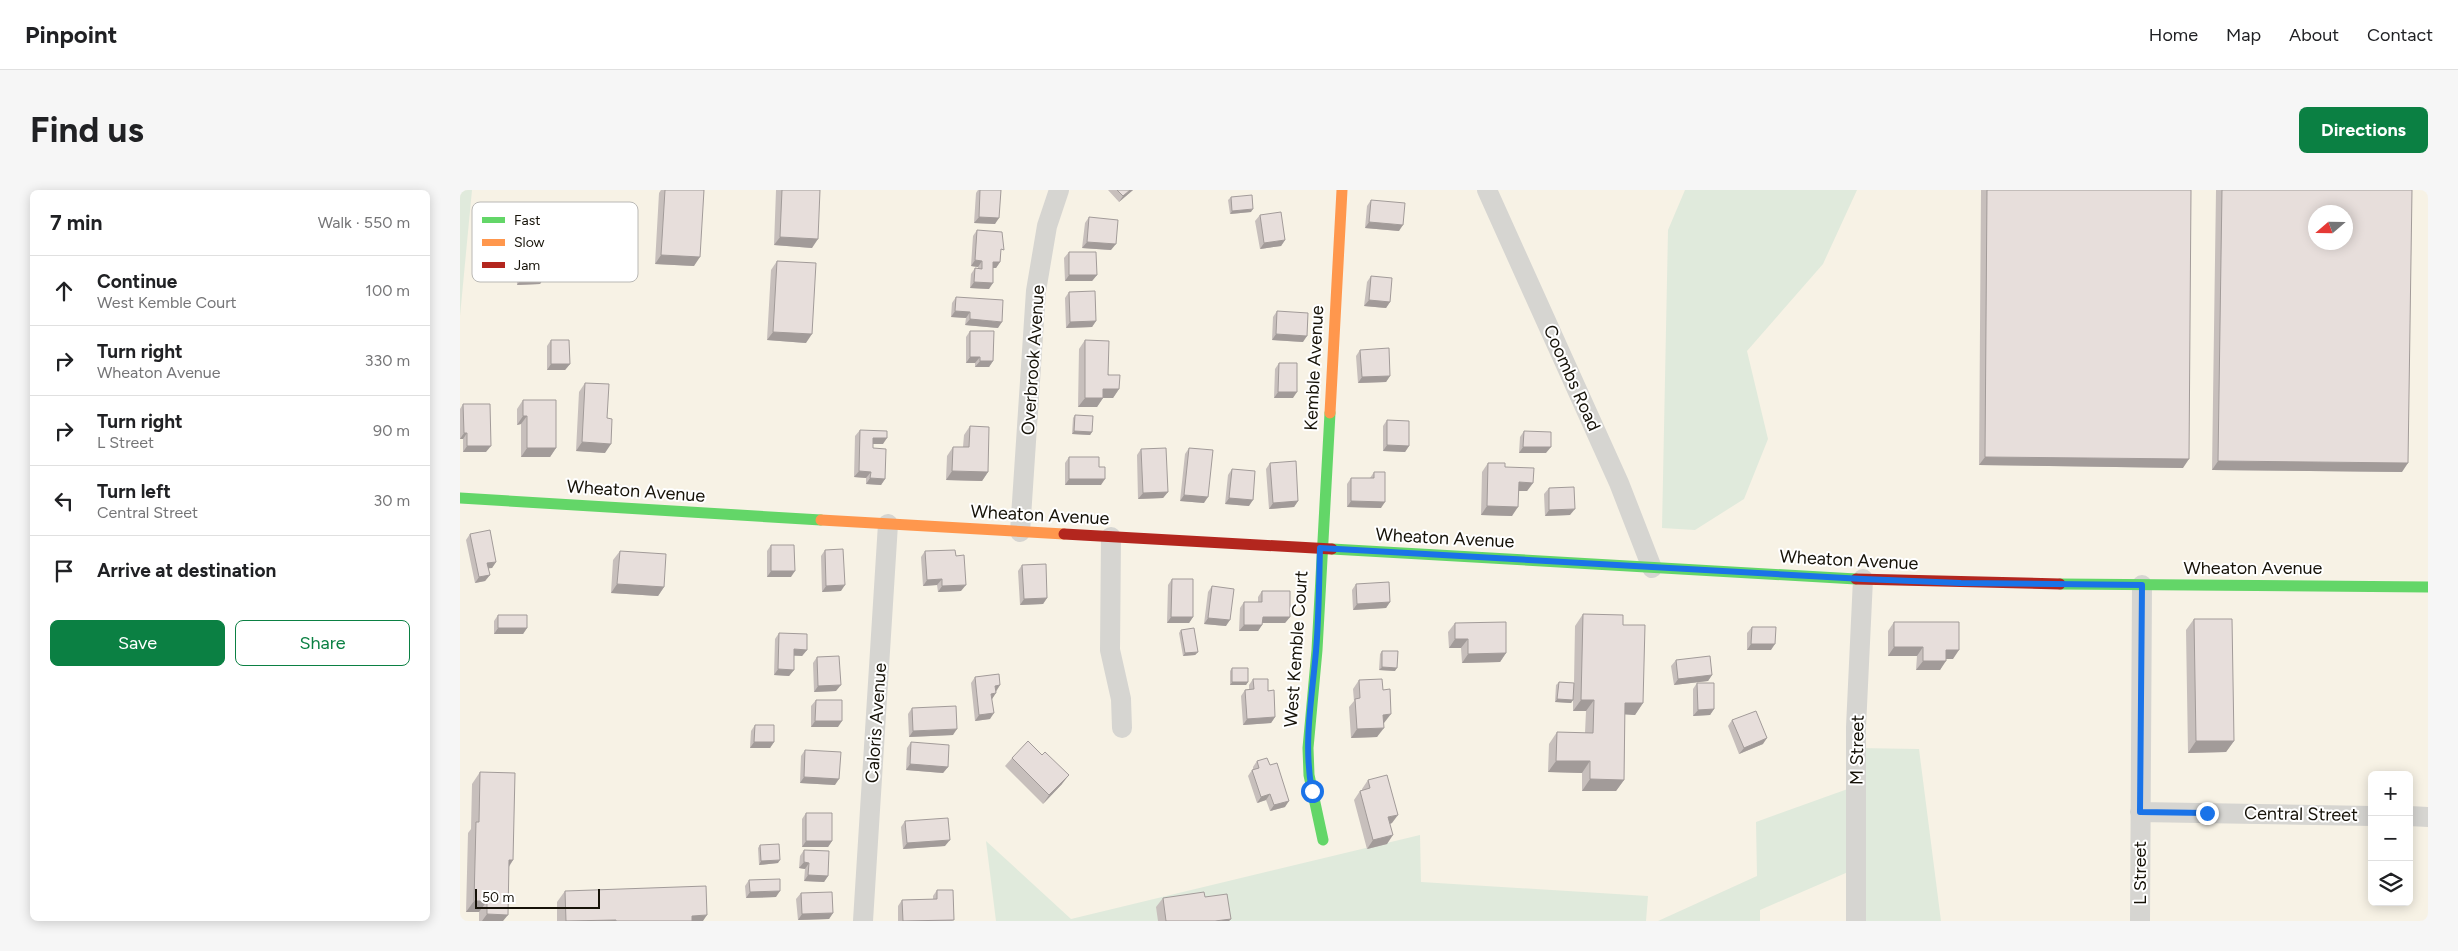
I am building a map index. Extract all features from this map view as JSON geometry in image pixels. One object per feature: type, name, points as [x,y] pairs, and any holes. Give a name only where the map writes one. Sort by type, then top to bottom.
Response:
[{"type":"main road","name":"Kemble Avenue","points":[[1320,548],[1342,190]]},
{"type":"main road","name":"Wheaton Avenue","points":[[460,498],[1020,532],[1863,579],[1961,583],[2428,587]]},
{"type":"main road","name":"West Kemble Court","points":[[1320,548],[1316,650],[1308,748],[1309,775],[1318,809],[1323,840]]},
{"type":"street","name":"Overbrook Avenue","points":[[1020,532],[1036,291],[1047,226],[1059,190]]},
{"type":"street","name":"Coombs Road","points":[[1488,190],[1619,483],[1652,568]]},
{"type":"street","name":"Caloris Avenue","points":[[863,921],[888,524]]},
{"type":"street","points":[[1111,536],[1110,650],[1121,698],[1122,728]]},
{"type":"street","name":"M Street","points":[[1856,921],[1856,727],[1863,579]]},
{"type":"street","name":"L Street","points":[[2140,921],[2142,585]]},
{"type":"street","name":"Central Street","points":[[2140,812],[2368,816]]},
{"type":"street","points":[[2413,816],[2428,817]]},
{"type":"green space","points":[[460,190],[472,190],[460,316]]},
{"type":"green space","points":[[1685,190],[1857,190],[1823,264],[1747,351],[1768,439],[1744,499],[1695,530],[1662,528],[1668,230]]},
{"type":"green space","points":[[1858,748],[1919,749],[1941,921],[1855,921],[1855,869],[1760,910],[1760,921],[1658,921],[1757,876],[1756,822],[1856,786]]},
{"type":"green space","points":[[1420,835],[1421,882],[1648,896],[1646,921],[996,921],[986,841],[1071,919]]},
{"type":"building","points":[[665,190],[704,190],[700,257],[661,255]]},
{"type":"building","points":[[782,190],[820,190],[818,239],[780,237]]},
{"type":"building","points":[[980,190],[1001,190],[999,218],[979,217]]},
{"type":"building","points":[[1117,190],[1130,190],[1123,196]]},
{"type":"building","points":[[1987,190],[2191,190],[2189,459],[1985,457]]},
{"type":"building","points":[[2222,190],[2412,190],[2408,463],[2218,461]]},
{"type":"building","points":[[1252,195],[1253,209],[1232,211],[1231,197]]},
{"type":"building","points":[[1371,200],[1405,203],[1403,225],[1369,222]]},
{"type":"building","points":[[1281,212],[1285,240],[1264,243],[1260,215]]},
{"type":"building","points":[[1089,217],[1118,220],[1116,244],[1087,242]]},
{"type":"building","points":[[977,230],[1002,232],[1004,250],[1001,249],[1000,262],[993,262],[993,283],[974,282],[975,268],[982,269],[982,261],[975,260]]},
{"type":"building","points":[[1069,252],[1096,252],[1097,275],[1069,275]]},
{"type":"building","points":[[777,261],[816,263],[812,334],[773,332]]},
{"type":"building","points":[[1371,276],[1392,278],[1390,302],[1369,300]]},
{"type":"building","points":[[1095,291],[1096,321],[1070,322],[1069,292]]},
{"type":"building","points":[[956,297],[1003,300],[1002,322],[970,319],[970,312],[955,311]]},
{"type":"building","points":[[1277,311],[1308,313],[1307,336],[1276,334]]},
{"type":"building","points":[[970,331],[994,331],[993,361],[980,361],[980,357],[970,357]]},
{"type":"building","points":[[551,340],[569,340],[570,364],[551,364]]},
{"type":"building","points":[[1085,340],[1109,341],[1108,375],[1120,375],[1119,389],[1103,389],[1103,398],[1085,398]]},
{"type":"building","points":[[1389,348],[1390,376],[1362,377],[1360,350]]},
{"type":"building","points":[[1279,363],[1297,363],[1297,392],[1278,392]]},
{"type":"building","points":[[585,383],[609,384],[607,418],[612,419],[611,444],[582,442]]},
{"type":"building","points":[[523,400],[556,400],[556,448],[527,448],[527,416],[523,416]]},
{"type":"building","points":[[463,404],[490,404],[491,446],[467,446],[467,433],[464,433]]},
{"type":"building","points":[[1075,415],[1093,416],[1092,432],[1074,431]]},
{"type":"building","points":[[1387,420],[1409,421],[1409,446],[1387,445]]},
{"type":"building","points":[[970,426],[989,427],[988,472],[952,471],[953,447],[969,447]]},
{"type":"building","points":[[860,430],[887,431],[887,438],[873,438],[873,448],[886,449],[885,479],[870,478],[871,472],[859,471]]},
{"type":"building","points":[[1524,431],[1551,432],[1551,447],[1523,447]]},
{"type":"building","points":[[1166,448],[1168,492],[1143,493],[1141,449]]},
{"type":"building","points":[[1189,448],[1213,450],[1208,497],[1184,495]]},
{"type":"building","points":[[1069,457],[1099,457],[1099,467],[1105,467],[1105,479],[1069,479]]},
{"type":"building","points":[[1296,461],[1298,501],[1273,503],[1270,463]]},
{"type":"building","points":[[1488,463],[1505,463],[1505,467],[1534,468],[1533,483],[1519,482],[1518,507],[1487,506]]},
{"type":"building","points":[[1232,469],[1255,471],[1253,500],[1229,498]]},
{"type":"building","points":[[1374,472],[1385,472],[1385,502],[1351,501],[1351,478],[1374,478]]},
{"type":"building","points":[[1574,487],[1575,509],[1549,510],[1549,488]]},
{"type":"building","points":[[490,530],[496,562],[487,563],[490,575],[479,577],[470,534]]},
{"type":"building","points":[[771,545],[794,545],[795,571],[771,571]]},
{"type":"building","points":[[843,549],[845,585],[826,586],[825,550]]},
{"type":"building","points":[[955,550],[956,556],[964,555],[966,585],[942,586],[942,579],[927,580],[925,551]]},
{"type":"building","points":[[620,551],[666,554],[664,587],[617,584]]},
{"type":"building","points":[[1046,564],[1047,598],[1024,599],[1022,565]]},
{"type":"building","points":[[1172,579],[1193,579],[1193,617],[1171,617]]},
{"type":"building","points":[[1389,582],[1390,602],[1357,604],[1356,584]]},
{"type":"building","points":[[1212,586],[1234,589],[1230,620],[1208,618]]},
{"type":"building","points":[[1262,591],[1290,591],[1290,617],[1263,617],[1262,625],[1244,625],[1244,602],[1262,602]]},
{"type":"building","points":[[1583,614],[1623,615],[1623,625],[1645,625],[1643,703],[1625,703],[1624,780],[1590,779],[1590,761],[1556,761],[1557,732],[1593,733],[1594,700],[1581,700]]},
{"type":"building","points":[[498,615],[527,615],[527,628],[498,628]]},
{"type":"building","points":[[2194,619],[2232,619],[2234,741],[2196,741]]},
{"type":"building","points":[[1506,622],[1506,653],[1468,654],[1468,639],[1455,639],[1455,623]]},
{"type":"building","points":[[1894,622],[1959,622],[1959,650],[1946,650],[1946,661],[1923,661],[1923,647],[1894,647]]},
{"type":"building","points":[[1752,627],[1776,627],[1775,644],[1751,644]]},
{"type":"building","points":[[1194,628],[1198,652],[1185,653],[1181,630]]},
{"type":"building","points":[[779,633],[807,634],[807,650],[794,649],[794,670],[778,669]]},
{"type":"building","points":[[1382,651],[1398,651],[1397,668],[1382,667]]},
{"type":"building","points":[[839,656],[841,685],[818,686],[817,657]]},
{"type":"building","points":[[1710,656],[1712,675],[1678,679],[1676,660]]},
{"type":"building","points":[[1232,668],[1248,668],[1248,682],[1232,682]]},
{"type":"building","points":[[999,674],[1000,685],[995,686],[996,693],[991,694],[994,713],[979,715],[975,677]]},
{"type":"building","points":[[1253,679],[1268,679],[1268,691],[1274,690],[1275,717],[1247,719],[1245,690],[1254,689]]},
{"type":"building","points":[[1382,679],[1383,690],[1390,689],[1391,714],[1383,715],[1384,728],[1357,729],[1355,699],[1360,698],[1359,680]]},
{"type":"building","points":[[1559,682],[1574,683],[1573,700],[1557,699]]},
{"type":"building","points":[[1697,683],[1714,683],[1714,709],[1698,710]]},
{"type":"building","points":[[816,700],[842,700],[842,721],[815,721]]},
{"type":"building","points":[[956,706],[957,729],[913,731],[912,708]]},
{"type":"building","points":[[1756,711],[1767,738],[1744,748],[1732,720]]},
{"type":"building","points":[[755,725],[774,725],[774,742],[754,742]]},
{"type":"building","points":[[1028,741],[1042,755],[1045,752],[1069,775],[1049,795],[1012,758]]},
{"type":"building","points":[[911,742],[949,745],[948,767],[910,764]]},
{"type":"building","points":[[805,750],[841,752],[839,779],[804,777]]},
{"type":"building","points":[[1267,758],[1270,765],[1277,763],[1289,801],[1274,805],[1270,794],[1261,797],[1252,770],[1259,768],[1257,761]]},
{"type":"building","points":[[480,772],[515,773],[513,860],[509,860],[508,915],[487,914],[487,901],[474,901],[476,822],[479,822]]},
{"type":"building","points":[[1387,775],[1398,815],[1388,817],[1393,835],[1373,840],[1360,791],[1370,788],[1368,780]]},
{"type":"building","points":[[806,813],[832,813],[832,841],[806,841]]},
{"type":"building","points":[[948,818],[950,840],[907,843],[905,821]]},
{"type":"building","points":[[779,844],[780,860],[761,861],[760,845]]},
{"type":"building","points":[[804,850],[829,851],[828,876],[808,875],[809,863],[804,862]]},
{"type":"building","points":[[780,879],[780,891],[750,892],[749,880]]},
{"type":"building","points":[[706,886],[707,915],[692,916],[692,921],[566,921],[565,891]]},
{"type":"building","points":[[937,890],[953,890],[954,920],[903,921],[902,900],[937,899]]},
{"type":"building","points":[[832,892],[833,913],[802,914],[801,893]]},
{"type":"building","points":[[1204,892],[1205,897],[1227,894],[1231,919],[1215,921],[1166,921],[1163,898]]},
{"type":"traffic: fast","points":[[1323,840],[1309,775],[1308,748],[1317,650],[1330,413]]},
{"type":"traffic: fast","points":[[460,498],[821,520]]},
{"type":"traffic: fast","points":[[1332,549],[1856,579]]},
{"type":"traffic: fast","points":[[2060,584],[2428,587]]},
{"type":"traffic: slow","points":[[1330,413],[1342,190]]},
{"type":"traffic: slow","points":[[821,520],[1064,534]]},
{"type":"traffic: jam","points":[[1064,534],[1332,549]]},
{"type":"traffic: jam","points":[[1856,579],[2060,584]]},
{"type":"route","points":[[1312,791],[1309,775],[1308,720],[1316,650],[1320,548],[1863,579],[1961,583],[2142,585],[2140,812],[2207,813]]}]
